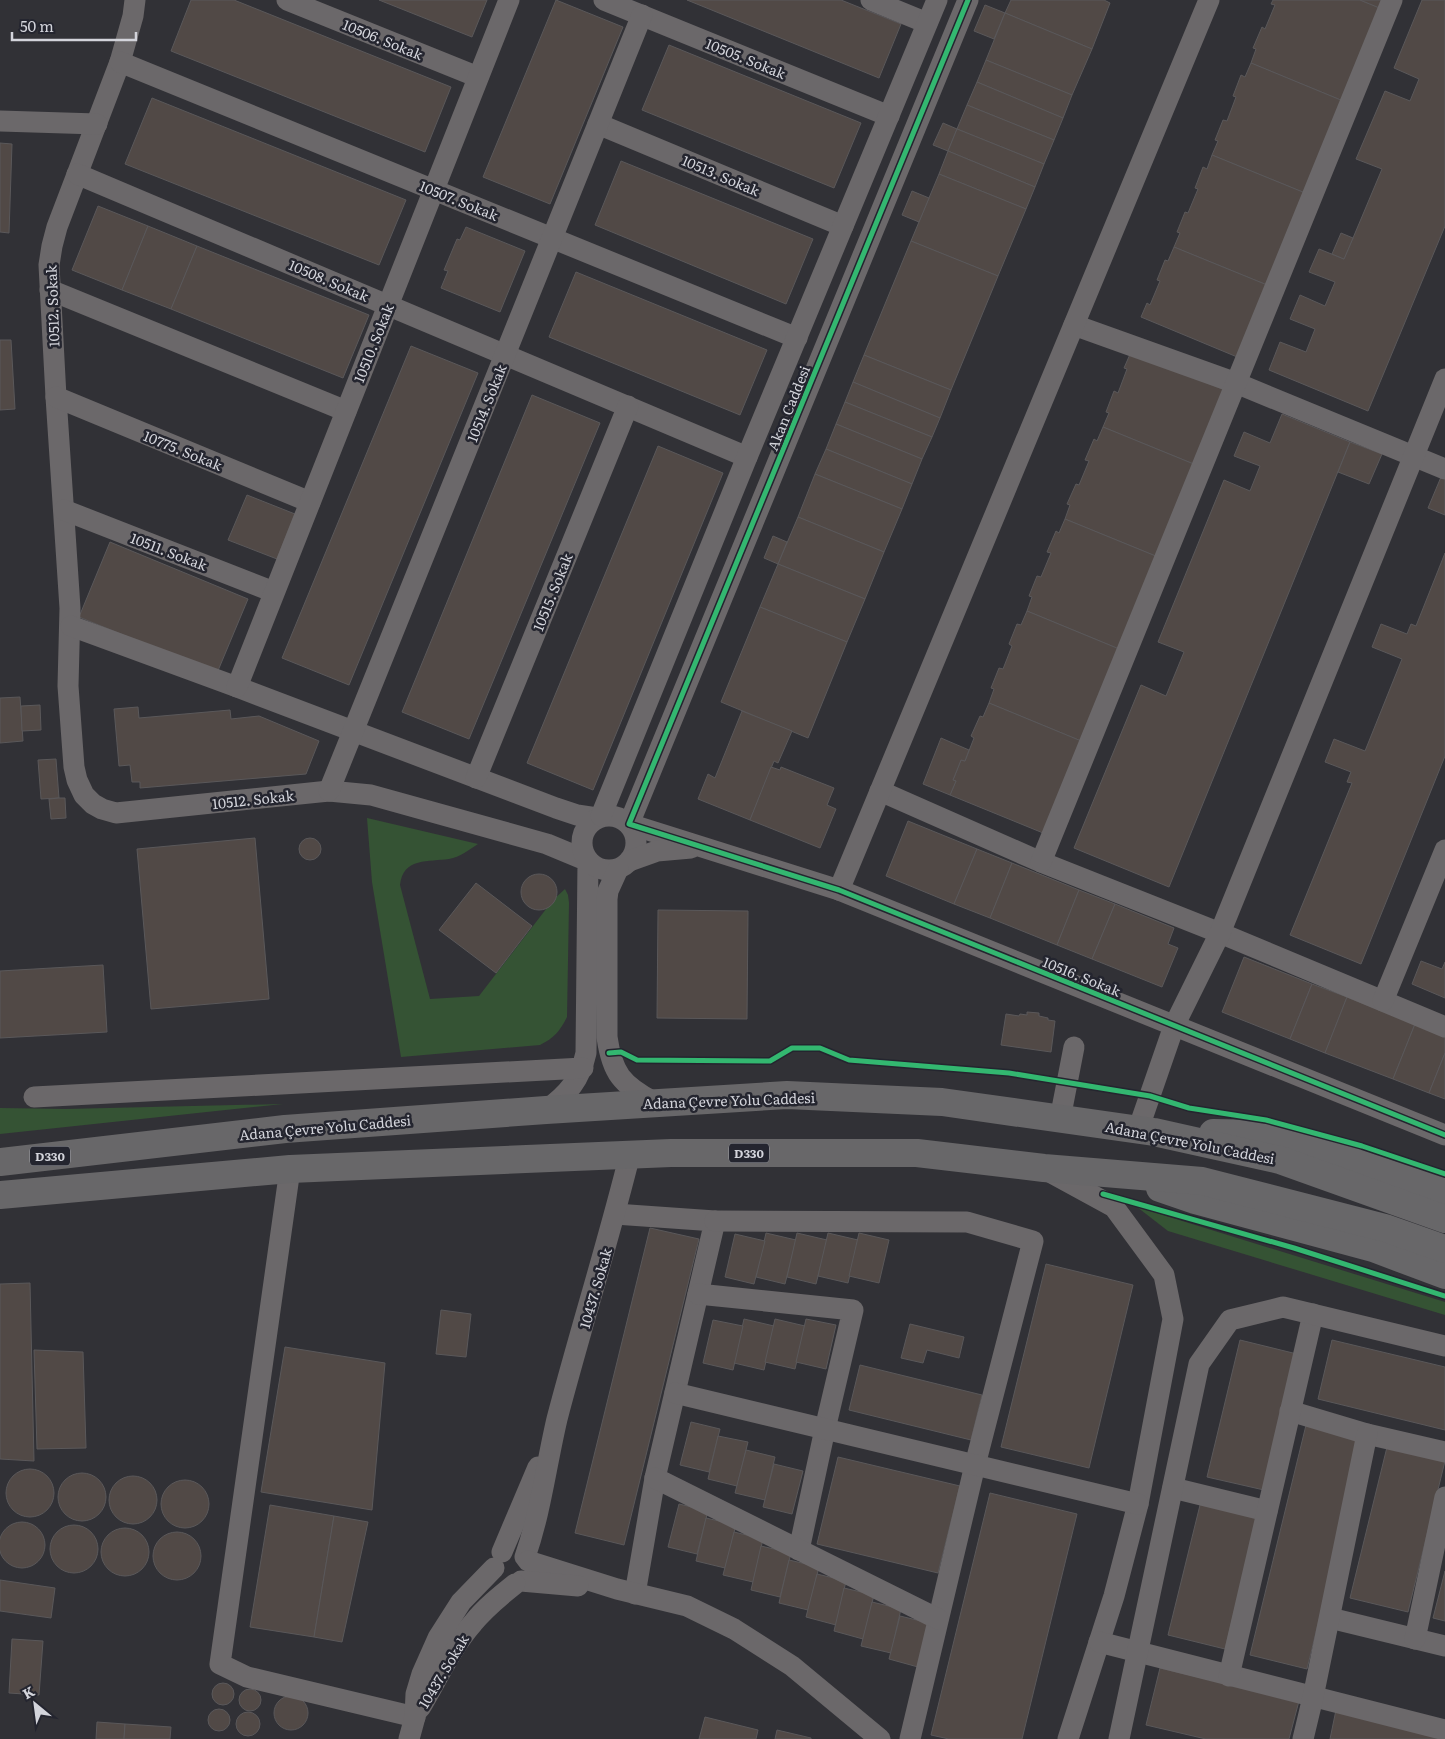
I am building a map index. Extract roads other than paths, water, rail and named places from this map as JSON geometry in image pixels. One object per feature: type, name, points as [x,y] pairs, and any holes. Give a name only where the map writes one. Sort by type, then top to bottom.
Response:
[{"type":"highway","name":"Adana Çevre Yolu Caddesi","points":[[0,1162],[285,1128],[654,1102],[796,1095],[942,1102],[1146,1131],[1280,1160],[1445,1219]]},
{"type":"highway","points":[[1146,1131],[1266,1134],[1349,1158],[1445,1190]]},
{"type":"highway","points":[[0,1150],[99,1150]]},
{"type":"highway","name":"D330","points":[[0,1195],[290,1169],[630,1154],[917,1153],[1044,1168],[1202,1181],[1385,1228],[1445,1249]]},
{"type":"highway","points":[[1118,1174],[1195,1200],[1372,1248],[1445,1275]]},
{"type":"highway","points":[[0,1201],[42,1191]]},
{"type":"street","name":"10512. Sokak","points":[[135,0],[133,16],[120,62],[77,174],[52,246],[49,265],[71,626],[68,686],[74,767],[84,795],[93,804],[116,813],[329,792],[352,792],[547,844],[588,860]]},
{"type":"street","name":"10506. Sokak","points":[[287,0],[478,77]]},
{"type":"street","name":"10510. Sokak","points":[[237,687],[509,0]]},
{"type":"street","name":"10505. Sokak","points":[[604,0],[889,116]]},
{"type":"street","points":[[871,0],[927,23]]},
{"type":"street","name":"Akan Caddesi","points":[[599,817],[936,0]]},
{"type":"street","name":"Akan Caddesi","points":[[629,824],[968,0]]},
{"type":"street","points":[[839,890],[1209,0]]},
{"type":"street","points":[[1041,862],[1392,0]]},
{"type":"street","name":"10514. Sokak","points":[[329,792],[642,15]]},
{"type":"street","name":"10507. Sokak","points":[[120,62],[797,338]]},
{"type":"street","points":[[0,121],[97,124]]},
{"type":"street","name":"10513. Sokak","points":[[598,124],[844,226]]},
{"type":"street","name":"10508. Sokak","points":[[77,174],[747,457]]},
{"type":"street","points":[[50,290],[346,411]]},
{"type":"street","points":[[1074,325],[1236,383],[1445,469]]},
{"type":"street","points":[[1146,1131],[1174,1026],[1220,933],[1445,379]]},
{"type":"street","name":"10775. Sokak","points":[[56,397],[310,502]]},
{"type":"street","name":"10515. Sokak","points":[[476,778],[628,406]]},
{"type":"street","name":"10511. Sokak","points":[[64,510],[274,592]]},
{"type":"street","points":[[71,626],[566,811],[599,817],[610,815],[618,817],[629,824],[634,831],[636,844],[634,853],[623,864],[608,890],[607,899],[607,1037],[609,1053],[614,1068],[624,1082],[636,1093],[654,1102]]},
{"type":"street","points":[[880,791],[1041,862],[1220,933],[1445,1027]]},
{"type":"street","points":[[546,1110],[567,1092],[577,1080],[583,1068],[587,1040],[588,860],[582,848],[581,839],[587,826],[599,817]]},
{"type":"street","name":"10516. Sokak","points":[[629,824],[839,890],[1445,1135]]},
{"type":"street","points":[[588,860],[599,868],[608,870],[657,851],[706,848]]},
{"type":"street","points":[[1383,1001],[1445,850]]},
{"type":"street","points":[[1060,1119],[1074,1047]]},
{"type":"street","points":[[34,1097],[583,1068]]},
{"type":"street","name":"10437. Sokak","points":[[526,1559],[535,1527],[557,1420],[630,1154]]},
{"type":"street","points":[[1044,1168],[1114,1207],[1164,1275],[1173,1319],[1138,1504],[1114,1596],[1068,1739]]},
{"type":"street","points":[[290,1169],[220,1664],[247,1677],[415,1717]]},
{"type":"street","points":[[615,1214],[715,1221],[967,1222],[1034,1241],[975,1465],[910,1739]]},
{"type":"street","points":[[626,1591],[655,1478],[715,1221]]},
{"type":"street","points":[[698,1294],[853,1310],[799,1550]]},
{"type":"street","points":[[1120,1739],[1199,1364],[1230,1320],[1283,1307],[1445,1346]]},
{"type":"street","points":[[1229,1676],[1313,1314]]},
{"type":"street","points":[[674,1393],[1138,1504]]},
{"type":"street","points":[[1290,1411],[1367,1434],[1445,1452]]},
{"type":"street","name":"10437. Sokak","points":[[409,1739],[415,1717],[416,1694],[422,1674],[438,1638],[461,1602],[498,1560],[557,1420]]},
{"type":"street","points":[[1302,1739],[1314,1697],[1367,1434]]},
{"type":"street","points":[[655,1478],[938,1619]]},
{"type":"street","points":[[1173,1488],[1267,1511]]},
{"type":"street","points":[[1415,1639],[1445,1497]]},
{"type":"street","points":[[626,1591],[503,1582],[495,1574],[498,1560],[512,1549],[517,1550],[526,1559],[626,1591],[687,1606],[734,1629],[792,1666],[880,1739]]},
{"type":"street","points":[[518,1582],[528,1572],[526,1559]]},
{"type":"street","name":"10437. Sokak","points":[[415,1717],[458,1642],[472,1624],[496,1600],[518,1582]]},
{"type":"street","points":[[1330,1618],[1445,1646]]},
{"type":"street","points":[[1099,1642],[1445,1730]]}]
